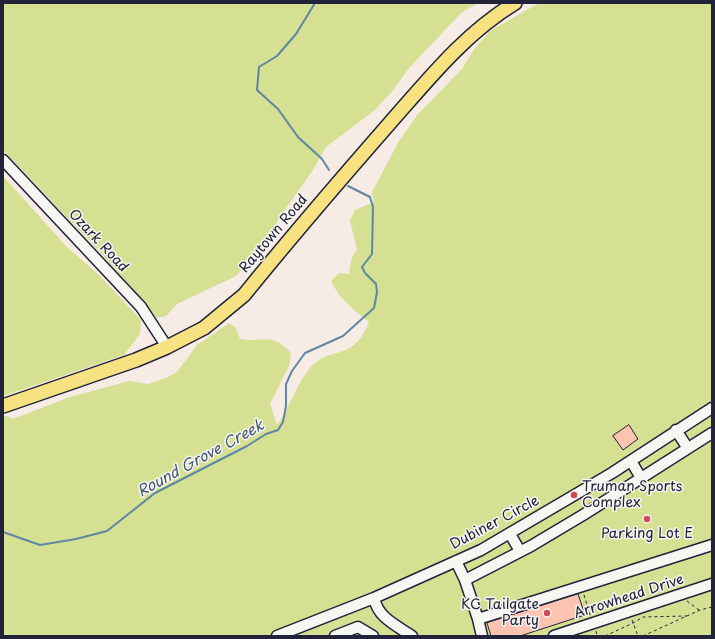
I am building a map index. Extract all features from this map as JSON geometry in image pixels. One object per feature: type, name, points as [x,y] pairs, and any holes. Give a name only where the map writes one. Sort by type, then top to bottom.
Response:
[{"type":"main road","name":"Raytown Road","points":[[3,406],[136,360],[167,347],[204,328],[244,295],[362,155],[458,46],[493,16],[515,3]]},
{"type":"street","name":"Ozark Road","points":[[3,160],[141,307],[167,347]]},
{"type":"street","name":"Dubiner Circle","points":[[277,636],[374,598],[481,550],[631,461],[676,430],[712,408]]},
{"type":"street","points":[[676,430],[687,447]]},
{"type":"street","points":[[465,580],[520,551],[642,478],[687,447],[712,433]]},
{"type":"street","points":[[631,461],[642,478]]},
{"type":"street","points":[[510,534],[520,551]]},
{"type":"street","points":[[478,619],[712,545]]},
{"type":"street","points":[[456,561],[465,580],[482,636]]},
{"type":"street","name":"Arrowhead Drive","points":[[554,636],[712,584]]},
{"type":"street","points":[[374,598],[376,607],[382,617],[410,635]]},
{"type":"street","points":[[334,636],[358,627],[373,636]]},
{"type":"path","points":[[581,587],[591,617]]},
{"type":"path","points":[[686,600],[700,610]]},
{"type":"path","points":[[643,636],[700,610],[712,607]]},
{"type":"path","points":[[605,636],[643,617],[687,616]]},
{"type":"path","points":[[631,618],[638,636]]},
{"type":"path","points":[[595,630],[597,636]]},
{"type":"green space","points":[[3,3],[479,3],[462,12],[409,68],[394,89],[375,110],[326,147],[313,170],[279,218],[266,243],[236,276],[177,304],[166,316],[157,318],[99,251],[3,150]]},
{"type":"green space","points":[[539,3],[712,3],[712,636],[3,636],[3,417],[7,416],[13,419],[67,398],[129,381],[148,384],[168,377],[177,372],[197,345],[229,323],[236,328],[240,339],[273,340],[291,353],[289,366],[270,404],[277,425],[310,368],[322,359],[351,347],[360,339],[369,322],[343,299],[331,281],[339,273],[349,274],[352,257],[357,250],[350,220],[355,210],[374,202],[372,192],[399,141],[418,114],[462,69],[475,48],[490,31]]},
{"type":"green space","points":[[3,176],[66,246],[99,275],[141,320],[140,334],[124,355],[3,396]]},
{"type":"building","points":[[629,425],[638,439],[623,450],[613,436]]},
{"type":"building","name":"KC Tailgate Party","points":[[578,594],[585,615],[520,636],[491,636],[487,623]]},
{"type":"waterway","name":"Round Grove Creek","points":[[315,3],[296,34],[277,56],[259,67],[257,90],[278,109],[298,137],[322,159],[329,170]]},
{"type":"waterway","name":"Round Grove Creek","points":[[3,532],[40,545],[76,539],[107,531],[155,493],[247,446],[266,434],[278,430],[283,422],[286,406],[286,384],[292,371],[305,353],[343,336],[374,308],[377,292],[376,284],[365,273],[362,267],[372,254],[373,207],[370,197],[348,186]]},
{"type":"place","name":"Truman Sports Complex","points":[[574,495]]},
{"type":"place","name":"Parking Lot E","points":[[647,519]]},
{"type":"place","name":"KC Tailgate Party","points":[[547,613]]}]
